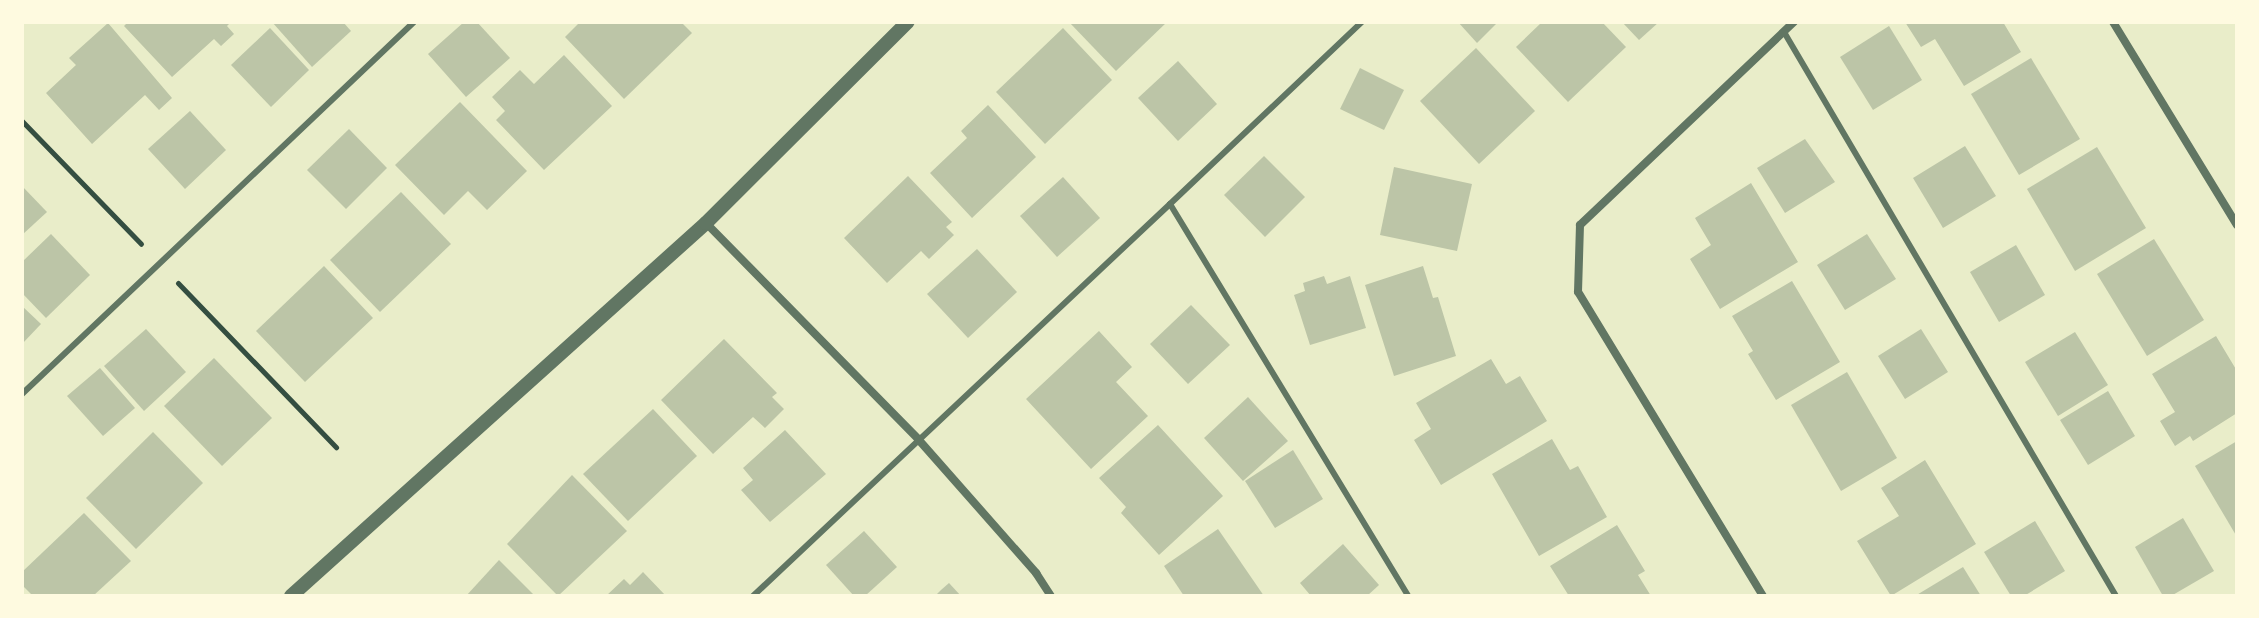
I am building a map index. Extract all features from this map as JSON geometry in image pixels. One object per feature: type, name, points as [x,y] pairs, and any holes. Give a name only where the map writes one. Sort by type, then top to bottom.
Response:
[{"type":"street","points":[[291,596],[706,223],[908,22]]},
{"type":"street","points":[[1763,596],[1578,292],[1580,225],[1794,22]]},
{"type":"street","points":[[2113,22],[2237,225]]},
{"type":"street","points":[[706,223],[918,439],[1036,573],[1051,596]]},
{"type":"lane","points":[[22,394],[414,22]]},
{"type":"lane","points":[[753,596],[1362,22]]},
{"type":"lane","points":[[1784,32],[2116,596]]},
{"type":"lane","points":[[1170,204],[1408,596]]},
{"type":"building","points":[[128,22],[231,22],[227,26],[234,34],[221,46],[214,39],[172,77],[124,26]]},
{"type":"building","points":[[272,22],[343,22],[351,31],[312,67]]},
{"type":"building","points":[[464,22],[477,22],[510,58],[466,97],[428,54]]},
{"type":"building","points":[[580,22],[681,22],[692,33],[624,99],[565,37]]},
{"type":"building","points":[[1069,22],[1167,22],[1116,71]]},
{"type":"building","points":[[1458,22],[1498,22],[1477,43]]},
{"type":"building","points":[[1542,22],[1602,22],[1626,47],[1568,102],[1516,47]]},
{"type":"building","points":[[1622,22],[1659,22],[1639,40]]},
{"type":"building","points":[[1905,22],[2003,22],[2021,52],[1964,86],[1935,39],[1921,47]]},
{"type":"building","points":[[108,23],[172,98],[159,110],[145,95],[92,144],[46,93],[76,65],[69,58]]},
{"type":"building","points":[[1889,26],[1922,80],[1873,110],[1840,57]]},
{"type":"building","points":[[270,28],[309,70],[271,107],[231,65]]},
{"type":"building","points":[[1063,28],[1112,80],[1045,144],[996,92]]},
{"type":"building","points":[[1476,48],[1535,111],[1479,164],[1420,101]]},
{"type":"building","points":[[564,55],[612,106],[544,170],[496,120],[505,111],[492,97],[520,70],[534,84]]},
{"type":"building","points":[[2031,58],[2080,139],[2019,175],[1971,94]]},
{"type":"building","points":[[1178,61],[1217,104],[1178,141],[1138,98]]},
{"type":"building","points":[[1360,68],[1404,90],[1384,130],[1340,109]]},
{"type":"building","points":[[460,102],[527,171],[487,210],[468,191],[444,215],[395,165]]},
{"type":"building","points":[[988,105],[1036,157],[972,218],[930,173],[967,138],[961,131]]},
{"type":"building","points":[[190,111],[226,150],[185,189],[148,149]]},
{"type":"building","points":[[349,129],[387,168],[346,209],[307,170]]},
{"type":"building","points":[[1805,139],[1835,182],[1785,213],[1757,168]]},
{"type":"building","points":[[1965,146],[1996,196],[1943,228],[1913,178]]},
{"type":"building","points":[[2097,147],[2146,228],[2075,271],[2027,189]]},
{"type":"building","points":[[1264,156],[1305,197],[1265,237],[1224,195]]},
{"type":"building","points":[[1394,167],[1472,184],[1457,251],[1380,235]]},
{"type":"building","points":[[908,176],[952,222],[946,227],[954,235],[929,259],[921,251],[887,283],[844,238]]},
{"type":"building","points":[[1063,177],[1100,218],[1057,257],[1020,216]]},
{"type":"building","points":[[1751,183],[1798,262],[1720,309],[1690,259],[1711,245],[1695,218]]},
{"type":"building","points":[[22,186],[47,212],[22,235]]},
{"type":"building","points":[[401,192],[451,244],[380,312],[330,260]]},
{"type":"building","points":[[51,234],[90,275],[46,318],[22,293],[22,262]]},
{"type":"building","points":[[1867,234],[1896,279],[1845,310],[1817,265]]},
{"type":"building","points":[[2154,239],[2204,320],[2147,356],[2097,274]]},
{"type":"building","points":[[2016,245],[2045,295],[1999,322],[1970,272]]},
{"type":"building","points":[[977,249],[1017,292],[968,338],[927,294]]},
{"type":"building","points":[[324,266],[373,318],[305,382],[256,331]]},
{"type":"building","points":[[1423,266],[1433,298],[1438,297],[1456,356],[1394,376],[1365,285]]},
{"type":"building","points":[[1324,276],[1327,284],[1350,276],[1366,328],[1310,345],[1294,295],[1305,291],[1303,283]]},
{"type":"building","points":[[1792,281],[1840,362],[1776,400],[1748,354],[1753,351],[1732,316]]},
{"type":"building","points":[[1191,305],[1230,345],[1188,384],[1150,344]]},
{"type":"building","points":[[22,306],[41,324],[22,344]]},
{"type":"building","points":[[146,329],[186,372],[144,411],[104,366]]},
{"type":"building","points":[[1921,329],[1948,372],[1905,399],[1878,356]]},
{"type":"building","points":[[1099,331],[1132,367],[1116,382],[1148,416],[1091,469],[1026,399]]},
{"type":"building","points":[[2075,332],[2108,385],[2058,416],[2025,362]]},
{"type":"building","points":[[2216,336],[2237,371],[2237,413],[2193,441],[2190,436],[2175,446],[2160,421],[2175,412],[2152,374]]},
{"type":"building","points":[[724,339],[777,393],[772,397],[784,409],[765,428],[753,417],[713,454],[661,400]]},
{"type":"building","points":[[214,358],[272,418],[222,466],[164,406]]},
{"type":"building","points":[[1491,359],[1506,384],[1520,376],[1547,421],[1441,485],[1414,440],[1431,429],[1416,403]]},
{"type":"building","points":[[100,368],[135,408],[103,436],[67,396]]},
{"type":"building","points":[[1847,372],[1897,458],[1841,491],[1791,405]]},
{"type":"building","points":[[2108,391],[2135,436],[2088,465],[2060,420]]},
{"type":"building","points":[[1248,397],[1288,441],[1243,481],[1204,438]]},
{"type":"building","points":[[653,409],[697,456],[628,521],[583,474]]},
{"type":"building","points":[[1158,425],[1223,496],[1159,555],[1121,513],[1126,507],[1099,478]]},
{"type":"building","points":[[785,430],[826,474],[770,522],[741,490],[753,480],[743,468]]},
{"type":"building","points":[[153,432],[203,483],[136,549],[86,498]]},
{"type":"building","points":[[1552,439],[1570,470],[1578,466],[1607,517],[1539,556],[1492,474]]},
{"type":"building","points":[[2237,441],[2237,537],[2195,466]]},
{"type":"building","points":[[1293,450],[1323,499],[1275,528],[1245,481]]},
{"type":"building","points":[[1925,460],[1976,544],[1891,596],[1857,541],[1899,516],[1881,488]]},
{"type":"building","points":[[572,475],[627,531],[558,596],[507,544]]},
{"type":"building","points":[[84,513],[131,561],[93,596],[33,596],[22,585],[22,572]]},
{"type":"building","points":[[2183,518],[2214,571],[2171,596],[2163,596],[2135,547]]},
{"type":"building","points":[[2035,521],[2065,571],[2024,596],[2011,596],[1984,552]]},
{"type":"building","points":[[1617,525],[1645,571],[1638,575],[1651,596],[1569,596],[1550,566]]},
{"type":"building","points":[[1218,529],[1264,596],[1184,596],[1164,566]]},
{"type":"building","points":[[864,531],[897,567],[865,596],[854,596],[826,565]]},
{"type":"building","points":[[1343,544],[1379,585],[1367,596],[1311,596],[1300,583]]},
{"type":"building","points":[[499,560],[535,596],[466,596]]},
{"type":"building","points":[[1963,567],[1981,596],[1915,596]]},
{"type":"building","points":[[643,572],[666,596],[606,596],[624,579],[630,585]]},
{"type":"building","points":[[949,583],[961,596],[935,596],[941,590]]}]
